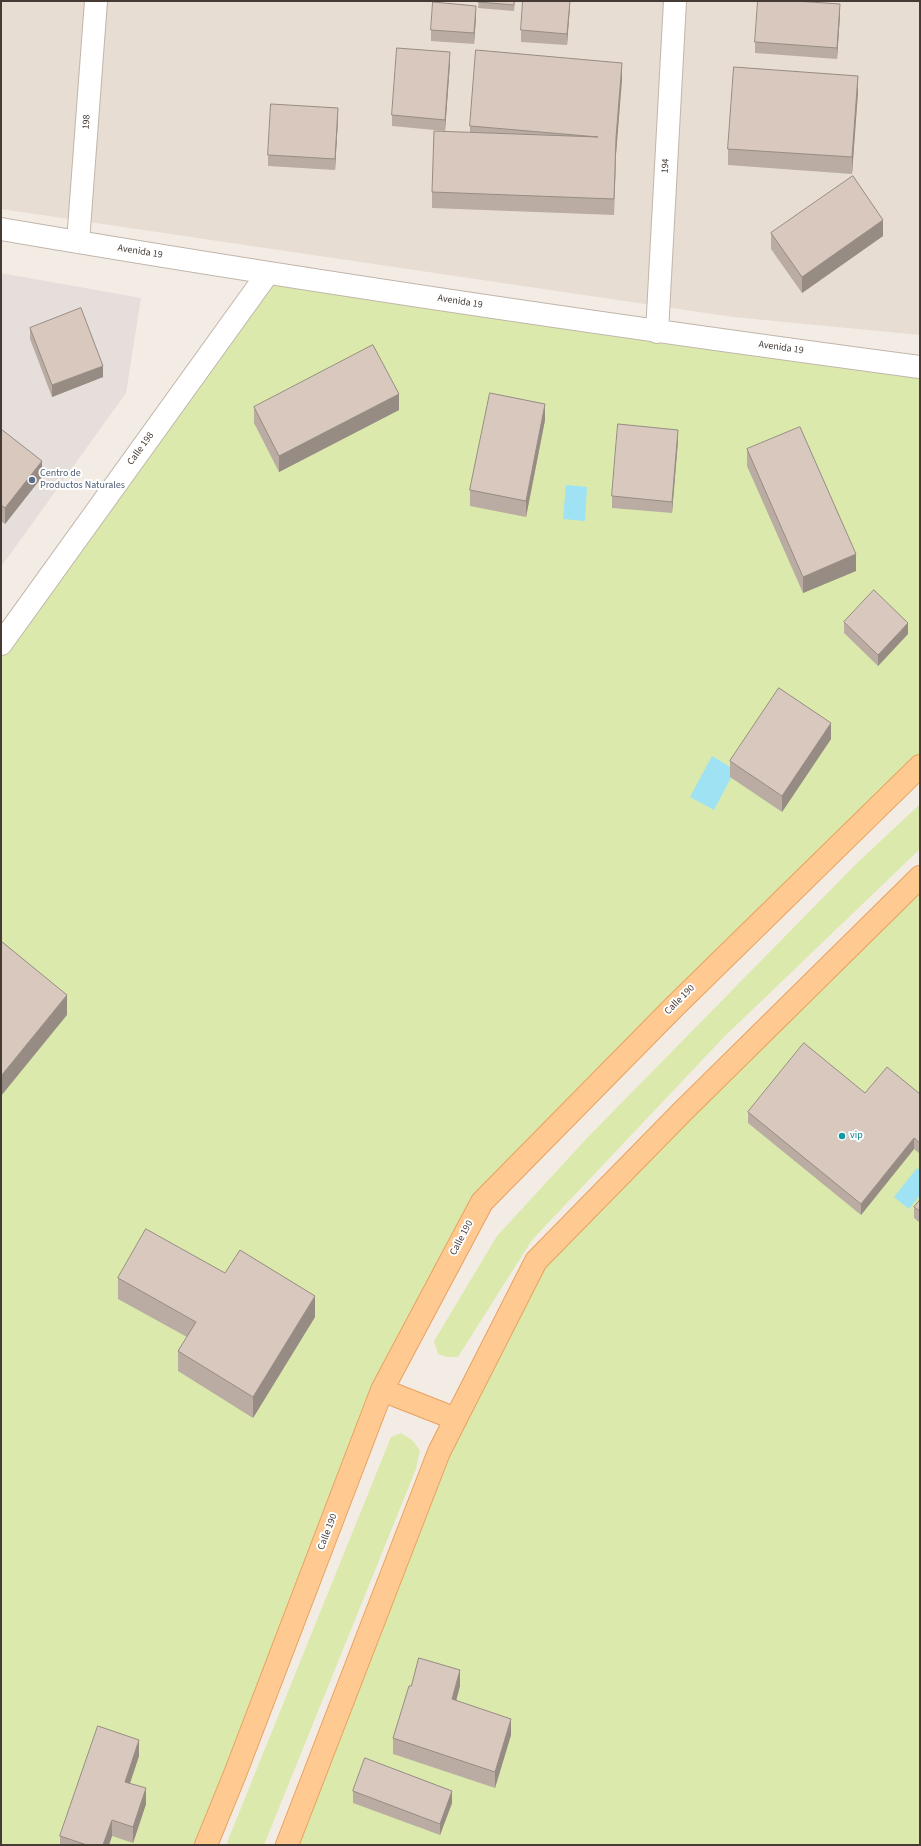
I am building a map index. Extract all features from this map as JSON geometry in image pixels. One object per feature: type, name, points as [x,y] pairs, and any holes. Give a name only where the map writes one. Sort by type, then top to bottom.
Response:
[{"type":"main road","name":"Calle 190","points":[[206,1845],[238,1767],[382,1390],[482,1202],[674,1006],[920,766]]},
{"type":"main road","points":[[287,1845],[439,1452],[536,1261],[683,1111],[920,877]]},
{"type":"main road","points":[[382,1390],[456,1419]]},
{"type":"street","name":"198","points":[[78,242],[96,1]]},
{"type":"street","name":"194","points":[[657,332],[675,1]]},
{"type":"street","name":"Avenida 19","points":[[1,229],[268,273],[657,332],[920,368]]},
{"type":"street","name":"Calle 198","points":[[1,644],[268,273]]},
{"type":"shaded area","points":[[1,1],[920,1],[920,335],[733,317],[1,209]]},
{"type":"shaded area","name":"Centro de Productos Naturales","points":[[1,273],[141,298],[126,393],[1,567]]},
{"type":"green space","points":[[268,273],[920,367],[920,766],[482,1202],[382,1390],[203,1845],[1,1845],[1,644]]},
{"type":"green space","points":[[920,804],[920,849],[724,1037],[532,1240],[458,1357],[447,1357],[438,1354],[434,1341],[497,1236],[587,1138],[855,865]]},
{"type":"green space","points":[[920,877],[920,1845],[287,1845],[439,1452],[536,1261]]},
{"type":"green space","points":[[401,1433],[412,1440],[420,1450],[416,1469],[264,1845],[226,1845],[391,1437]]},
{"type":"water","points":[[566,485],[587,487],[585,521],[563,519]]},
{"type":"water","points":[[712,756],[735,770],[714,810],[690,797]]},
{"type":"water","points":[[917,1168],[920,1170],[920,1195],[909,1209],[894,1197]]},
{"type":"building","points":[[514,1],[514,5],[478,2]]},
{"type":"building","points":[[523,1],[570,1],[567,34],[521,30]]},
{"type":"building","points":[[758,1],[796,1],[840,4],[837,48],[755,42]]},
{"type":"building","points":[[433,2],[476,6],[474,33],[431,30]]},
{"type":"building","points":[[397,48],[450,52],[445,120],[392,115]]},
{"type":"building","points":[[476,50],[622,63],[616,138],[614,199],[432,192],[434,131],[598,137],[470,126]]},
{"type":"building","points":[[734,67],[858,76],[852,157],[728,149]]},
{"type":"building","points":[[271,104],[338,108],[335,159],[268,155]]},
{"type":"building","points":[[853,176],[883,220],[802,277],[771,233]]},
{"type":"building","points":[[81,308],[103,366],[52,385],[30,328]]},
{"type":"building","points":[[373,345],[399,394],[279,456],[254,407]]},
{"type":"building","points":[[490,393],[545,404],[526,501],[470,490]]},
{"type":"building","points":[[618,424],[678,430],[672,502],[612,496]]},
{"type":"building","points":[[800,427],[856,554],[803,577],[747,449]]},
{"type":"building","points":[[1,429],[42,461],[5,508],[1,505]]},
{"type":"building","points":[[874,590],[908,623],[878,655],[844,622]]},
{"type":"building","points":[[779,688],[831,723],[782,796],[730,761]]},
{"type":"building","points":[[1,941],[67,995],[1,1076]]},
{"type":"building","name":"vip","points":[[804,1043],[865,1093],[887,1067],[920,1094],[920,1143],[914,1138],[861,1204],[748,1112]]},
{"type":"building","points":[[920,1200],[920,1211],[914,1207]]},
{"type":"building","points":[[146,1229],[225,1273],[240,1250],[315,1296],[253,1397],[178,1351],[196,1322],[118,1278]]},
{"type":"building","points":[[419,1658],[460,1670],[452,1699],[511,1719],[495,1772],[393,1738]]},
{"type":"building","points":[[98,1726],[139,1740],[125,1782],[146,1788],[133,1827],[112,1820],[103,1845],[87,1845],[60,1836]]},
{"type":"building","points":[[365,1758],[452,1791],[440,1824],[353,1791]]},
{"type":"place","name":"Centro de Productos Naturales","points":[[32,480]]},
{"type":"place","name":"vip","points":[[842,1136]]}]
